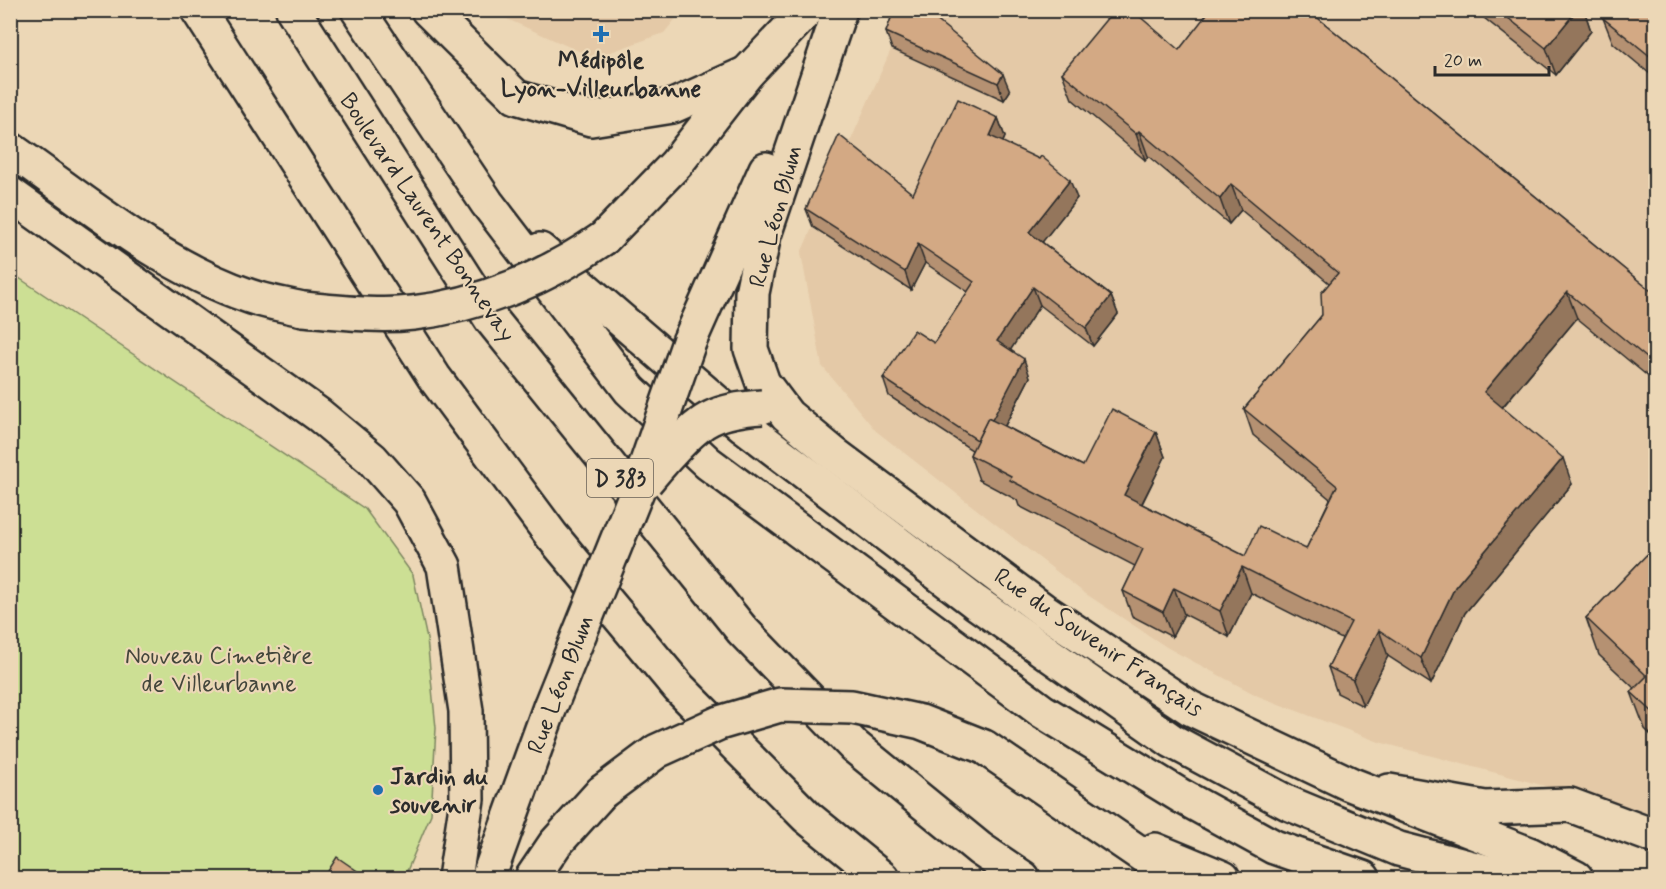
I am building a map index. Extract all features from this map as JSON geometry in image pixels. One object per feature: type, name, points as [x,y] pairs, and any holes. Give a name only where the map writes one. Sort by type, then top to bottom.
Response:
[{"type":"main road","points":[[198,10],[434,377],[552,536],[678,688],[807,817],[882,879]]},
{"type":"main road","name":"Boulevard Laurent Bonnevay","points":[[293,10],[491,319],[742,630],[854,746],[980,849],[1023,879]]},
{"type":"main road","points":[[358,10],[487,203],[630,390],[708,463],[1042,711],[1181,796],[1274,847],[1363,879]]},
{"type":"main road","points":[[428,10],[516,97],[591,119],[673,106],[747,73]]},
{"type":"main road","points":[[10,149],[149,246],[196,273],[249,296],[303,309],[351,314],[412,313],[468,303],[540,277],[575,259],[604,238],[676,164],[747,73],[807,10]]},
{"type":"main road","name":"Rue Léon Blum","points":[[488,879],[550,707],[637,491],[689,342],[836,10]]},
{"type":"main road","name":"Rue Léon Blum","points":[[637,491],[666,458],[710,418],[744,408],[775,411],[751,349],[752,293],[764,234],[840,10]]},
{"type":"main road","points":[[10,194],[320,415],[372,459],[410,501],[444,566],[466,711],[467,799],[455,879]]},
{"type":"main road","points":[[487,203],[744,426],[975,602],[1172,741],[1288,803],[1399,849],[1510,879]]},
{"type":"main road","name":"Rue du Souvenir Français","points":[[775,411],[1043,610],[1190,708],[1350,784],[1485,808],[1570,805],[1656,837]]},
{"type":"main road","points":[[532,879],[555,844],[602,792],[657,751],[719,723],[780,705],[852,707],[921,722],[984,747],[1176,879]]},
{"type":"main road","points":[[1350,784],[1529,854],[1576,879]]},
{"type":"main road","points":[[1098,826],[1223,879]]},
{"type":"shaded area","name":"Médipôle Lyon-Villeurbanne","points":[[682,10],[664,33],[594,58],[489,11]]},
{"type":"shaded area","points":[[908,11],[1655,11],[1655,815],[1379,742],[1258,696],[1168,648],[1083,592],[876,431],[822,366],[801,253]]},
{"type":"green space","name":"Nouveau Cimetière de Villeurbanne","points":[[10,272],[365,509],[413,575],[427,639],[436,728],[431,814],[404,878],[11,878]]},
{"type":"building","points":[[894,10],[924,10],[1003,74],[998,83],[886,32]]},
{"type":"building","points":[[1114,10],[1132,10],[1179,50],[1210,10],[1308,10],[1656,295],[1656,347],[1647,358],[1567,292],[1484,392],[1563,458],[1455,587],[1421,658],[1379,630],[1353,680],[1328,667],[1351,622],[1242,567],[1220,611],[1174,588],[1163,612],[1123,591],[1143,549],[1010,480],[1011,476],[970,455],[988,418],[1083,466],[1112,409],[1156,432],[1124,495],[1245,556],[1259,526],[1306,549],[1337,486],[1244,409],[1322,315],[1321,293],[1338,273],[1231,184],[1220,199],[1139,131],[1136,134],[1062,73]]},
{"type":"building","points":[[1498,10],[1577,10],[1546,48]]},
{"type":"building","points":[[1609,10],[1656,10],[1656,61],[1603,18]]},
{"type":"building","points":[[958,99],[998,118],[990,136],[1039,159],[1041,156],[1070,180],[1029,232],[1111,296],[1086,328],[1033,287],[997,341],[1024,359],[992,420],[988,418],[977,440],[883,378],[914,330],[934,343],[974,282],[918,244],[905,272],[806,209],[839,135],[913,194]]},
{"type":"building","points":[[1656,545],[1656,715],[1631,692],[1647,676],[1586,618]]},
{"type":"building","points":[[337,857],[369,879],[323,879]]},
{"type":"place","name":"Médipôle Lyon-Villeurbanne","points":[[601,34]]},
{"type":"place","name":"Jardin du souvenir","points":[[378,790]]}]
